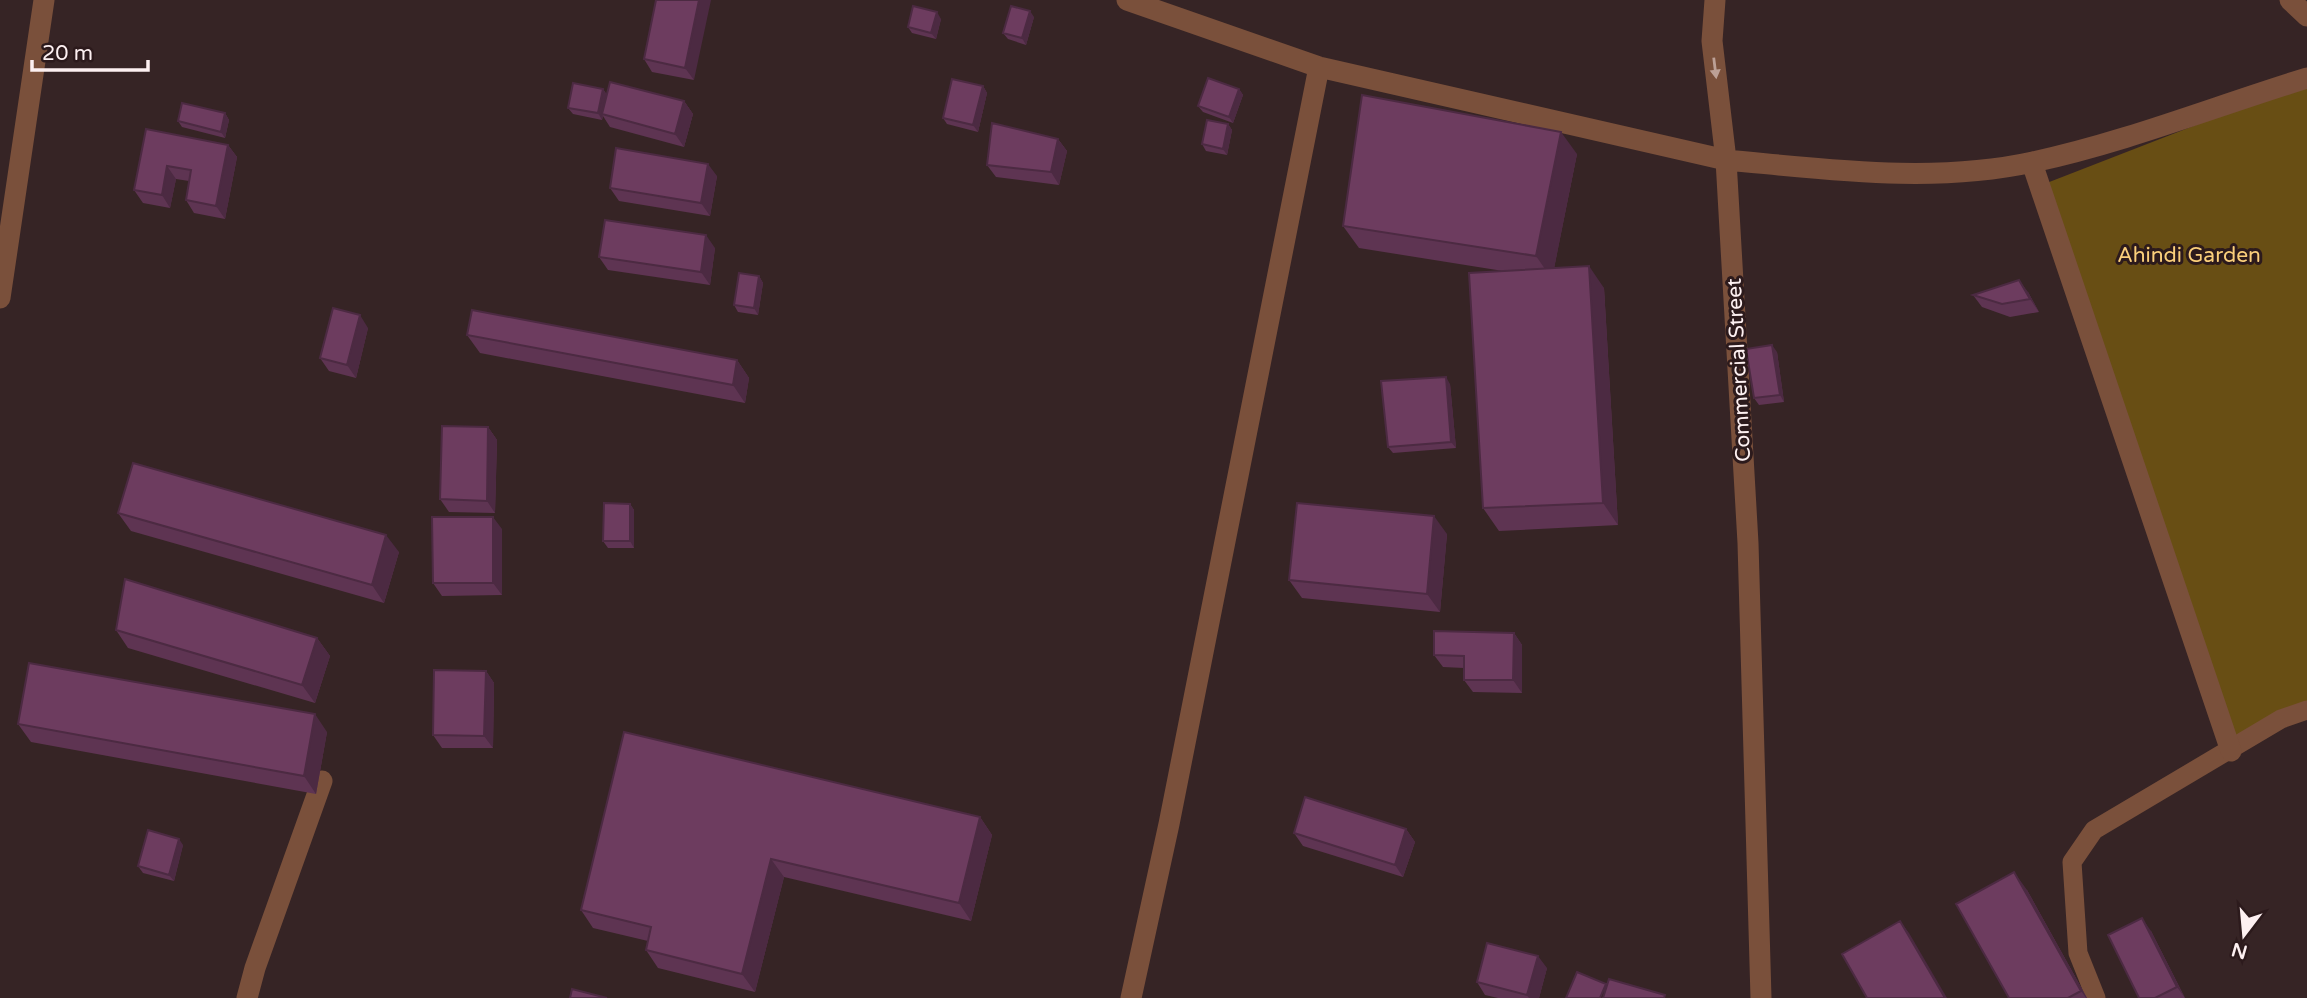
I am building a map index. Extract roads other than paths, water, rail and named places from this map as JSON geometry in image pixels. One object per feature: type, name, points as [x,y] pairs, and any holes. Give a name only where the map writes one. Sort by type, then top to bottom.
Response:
[{"type":"street","points":[[0,298],[10,177],[44,0]]},
{"type":"street","points":[[1127,0],[1319,67],[1726,160],[1857,171],[1944,172],[2032,163],[2307,78]]},
{"type":"street","name":"Commercial Street","points":[[1715,0],[1712,41],[1726,160],[1748,543],[1761,998]]},
{"type":"street","points":[[2290,0],[2307,16]]},
{"type":"street","points":[[1131,998],[1169,824],[1319,67]]},
{"type":"street","points":[[2032,163],[2231,751]]},
{"type":"street","points":[[247,998],[255,968],[322,782]]},
{"type":"lane","points":[[2096,998],[2078,953],[2072,862],[2094,830],[2281,719],[2307,710]]},
{"type":"park label","name":"Ahindi Garden","points":[[2189,255]]}]
